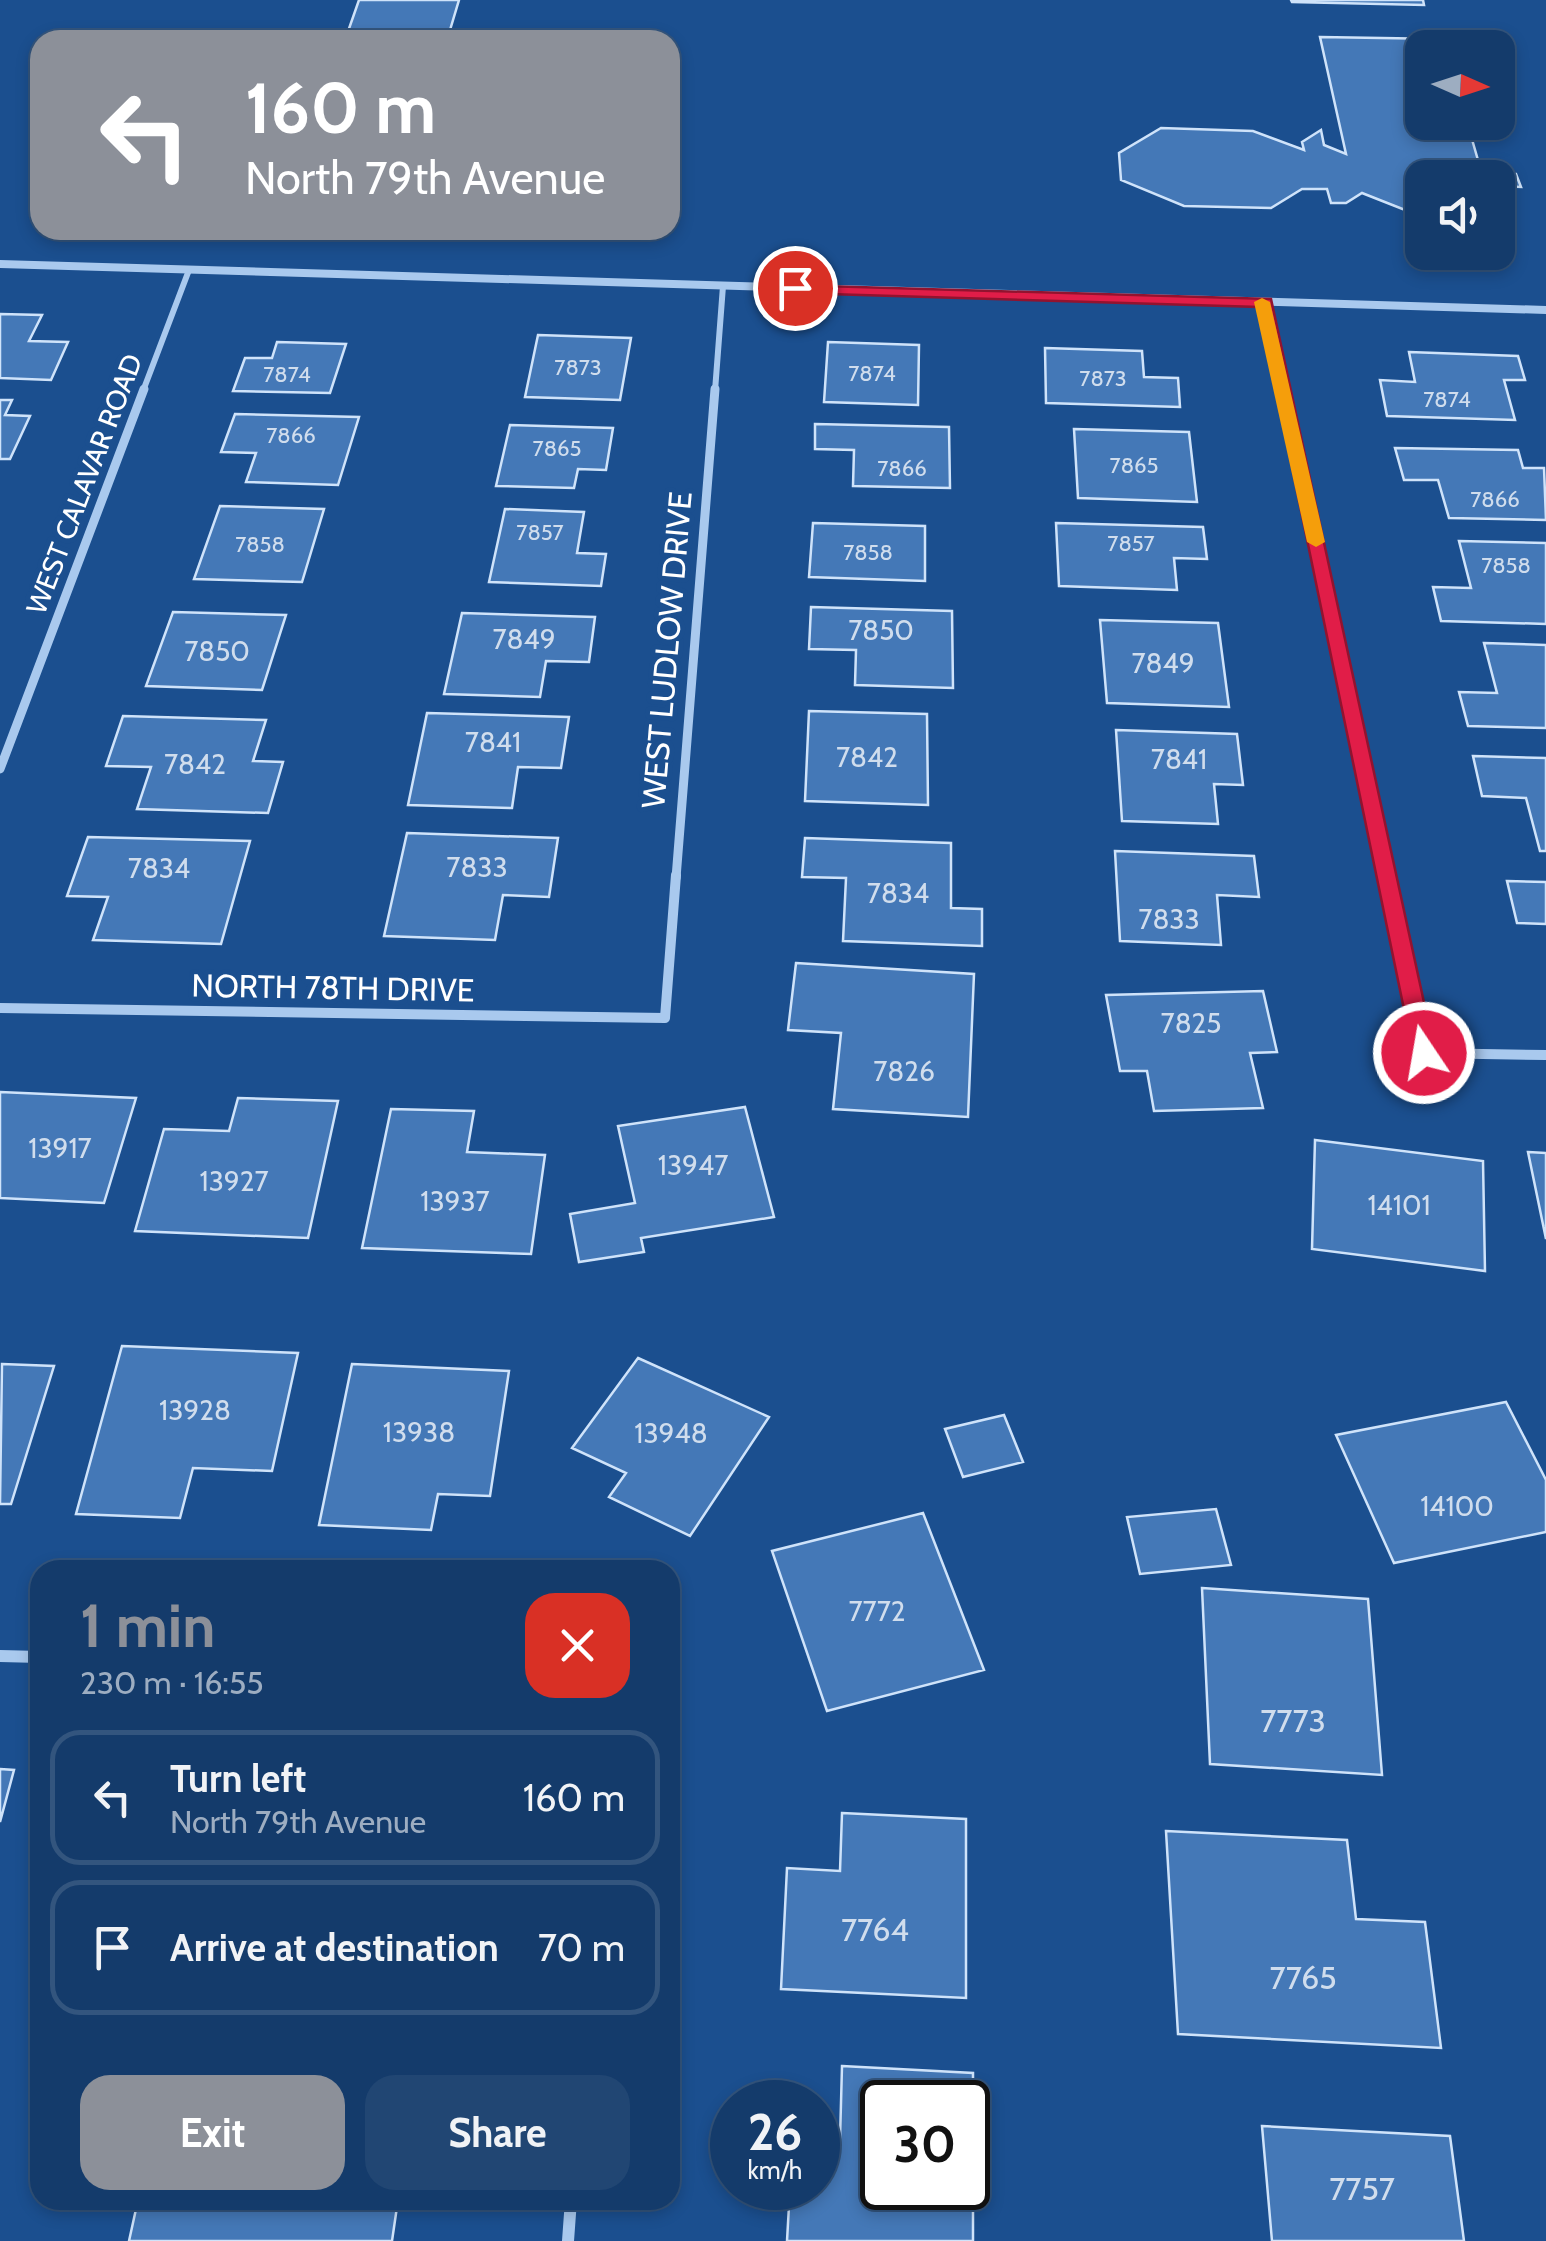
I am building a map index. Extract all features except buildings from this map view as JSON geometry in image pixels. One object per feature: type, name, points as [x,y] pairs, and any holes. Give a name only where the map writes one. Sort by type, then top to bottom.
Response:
[{"type":"street","points":[[0,264],[1546,310]]},
{"type":"street","name":"WEST CALAVAR ROAD","points":[[0,770],[189,270]]},
{"type":"street","name":"WEST LUDLOW DRIVE","points":[[664,1018],[723,286]]},
{"type":"street","points":[[1266,302],[1424,1053],[1546,1055]]},
{"type":"street","name":"NORTH 78TH DRIVE","points":[[0,1008],[664,1018]]},
{"type":"street","points":[[0,1656],[30,1658]]},
{"type":"street","points":[[568,2241],[570,2210]]},
{"type":"slow traffic","points":[[1262,302],[1266,302],[1316,542]]},
{"type":"route","points":[[795,288],[1266,302],[1424,1053]]}]
